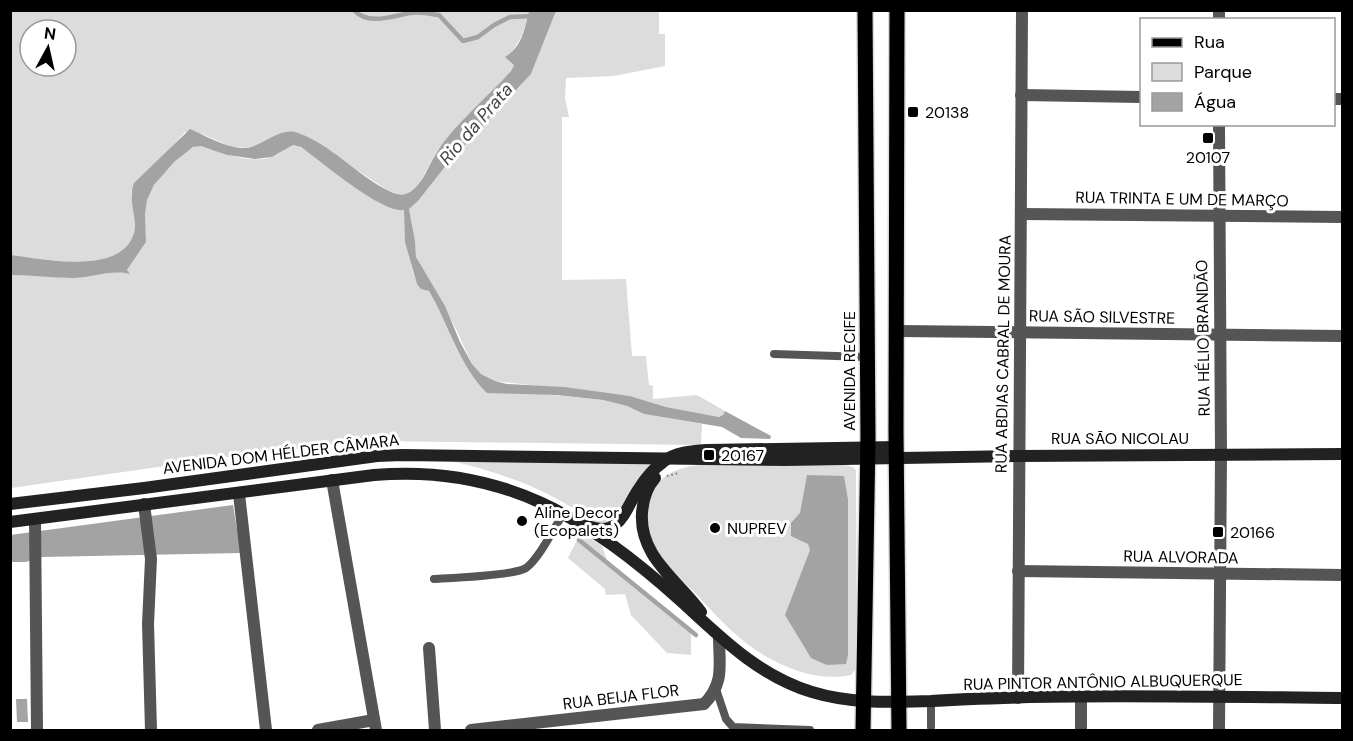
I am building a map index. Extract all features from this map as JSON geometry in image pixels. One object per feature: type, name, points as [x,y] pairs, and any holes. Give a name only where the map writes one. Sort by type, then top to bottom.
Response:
[{"type":"main road","name":"AVENIDA RECIFE","points":[[863,730],[867,454],[865,10]]},
{"type":"main road","points":[[897,10],[899,730]]},
{"type":"main road","name":"AVENIDA DOM HÉLDER CÂMARA","points":[[10,522],[36,524],[332,480],[404,473],[460,477],[493,484],[523,494],[568,517],[596,528],[605,529],[619,523],[648,475],[666,460],[678,455],[708,450],[867,454]]},
{"type":"main road","name":"AVENIDA DOM HÉLDER CÂMARA","points":[[10,504],[377,456],[467,455],[680,460],[897,453]]},
{"type":"main road","name":"RUA SÃO NICOLAU","points":[[897,453],[1018,456],[1342,454]]},
{"type":"main road","points":[[680,460],[663,470],[648,488],[643,508],[644,530],[648,545],[664,571],[693,601],[719,636]]},
{"type":"main road","name":"AVENIDA DOM HÉLDER CÂMARA","points":[[568,517],[651,574],[748,661],[789,684],[813,693],[863,701]]},
{"type":"main road","name":"RUA PINTOR ANTÔNIO ALBUQUERQUE","points":[[863,701],[898,702],[1081,696],[1342,698]]},
{"type":"street","name":"RUA ABDIAS CABRAL DE MOURA","points":[[1018,698],[1022,10]]},
{"type":"street","points":[[1021,95],[1140,97]]},
{"type":"street","name":"RUA HÉLIO BRANDÃO","points":[[1219,126],[1221,454],[1219,730]]},
{"type":"street","name":"RUA TRINTA E UM DE MARÇO","points":[[1022,214],[1342,217]]},
{"type":"street","name":"RUA SÃO SILVESTRE","points":[[898,331],[1342,336]]},
{"type":"street","points":[[318,730],[375,725],[332,480]]},
{"type":"street","points":[[239,494],[266,730]]},
{"type":"street","points":[[145,509],[151,559],[148,624],[151,730]]},
{"type":"street","points":[[36,524],[36,730]]},
{"type":"street","name":"RUA ALVORADA","points":[[1018,571],[1342,575]]},
{"type":"street","points":[[716,689],[720,674],[719,636]]},
{"type":"street","points":[[429,648],[435,730]]},
{"type":"street","name":"RUA BEIJA FLOR","points":[[471,730],[704,704],[716,689]]},
{"type":"street","points":[[1081,696],[1081,730]]},
{"type":"lane","points":[[774,354],[867,357]]},
{"type":"lane","points":[[434,579],[488,576],[525,568],[568,517]]},
{"type":"lane","points":[[716,689],[726,719],[733,727],[810,730]]},
{"type":"lane","points":[[931,701],[931,727]]},
{"type":"green space","points":[[11,11],[529,11],[522,34],[510,54],[514,65],[511,71],[437,151],[419,184],[407,194],[398,195],[386,189],[306,137],[282,134],[259,145],[246,148],[230,146],[202,134],[185,132],[131,192],[135,229],[126,247],[114,256],[98,260],[79,262],[11,255]]},
{"type":"green space","points":[[556,11],[659,11],[659,34],[665,34],[665,66],[614,76],[566,78],[565,98],[569,117],[562,117],[562,280],[626,279],[632,356],[646,356],[649,385],[653,386],[653,399],[697,395],[725,411],[719,417],[666,407],[630,396],[495,381],[481,374],[472,364],[455,327],[420,267],[416,257],[409,209],[448,163],[531,74]]},
{"type":"green space","points":[[292,145],[301,147],[404,210],[409,256],[417,283],[429,291],[482,388],[603,400],[627,406],[644,414],[702,424],[701,445],[377,441],[242,455],[11,488],[10,275],[77,278],[110,273],[129,273],[127,270],[146,242],[145,210],[150,193],[161,176],[185,152],[193,147],[204,146],[227,155],[261,159],[275,156]]},
{"type":"green space","points":[[444,459],[654,462],[611,523],[599,525],[561,501],[525,484],[487,470]]},
{"type":"green space","points":[[708,464],[845,465],[856,470],[857,667],[851,675],[819,676],[772,660],[745,642],[724,623],[673,571],[657,551],[647,525],[648,505],[654,487],[669,474],[688,467]]},
{"type":"green space","points":[[581,532],[602,546],[607,560],[691,629],[691,655],[667,653],[631,615],[625,594],[606,595],[605,589],[568,558]]},
{"type":"water","name":"Rio da Prata","points":[[529,11],[556,11],[531,74],[448,163],[409,209],[416,257],[445,306],[472,364],[481,374],[507,384],[564,387],[630,396],[666,407],[719,417],[725,411],[771,436],[770,439],[741,438],[722,427],[644,414],[627,406],[603,400],[556,395],[487,393],[469,371],[429,291],[421,289],[417,284],[405,242],[404,210],[381,204],[301,147],[293,145],[272,157],[255,159],[227,155],[201,146],[193,147],[174,162],[154,185],[147,200],[146,242],[127,270],[130,274],[109,273],[80,278],[11,275],[11,255],[80,262],[114,255],[127,246],[135,227],[132,197],[134,183],[190,129],[217,142],[239,148],[252,146],[285,132],[298,133],[321,144],[387,190],[400,195],[408,193],[421,180],[437,152],[453,131],[511,71],[514,65],[505,57],[519,43]]},
{"type":"water","points":[[807,475],[844,476],[848,500],[848,655],[846,664],[827,665],[811,658],[785,615],[810,550],[808,544],[791,536],[791,523],[800,513]]},
{"type":"water","points":[[233,505],[241,553],[41,557],[26,562],[11,562],[10,535]]},
{"type":"water","points":[[16,699],[27,699],[28,722],[17,722]]},
{"type":"waterway","points":[[354,10],[366,18],[373,19],[413,12],[439,15],[463,41],[478,37],[510,17],[534,16]]},
{"type":"waterway","points":[[579,540],[696,635]]},
{"type":"place","name":"20138","points":[[913,112]]},
{"type":"place","name":"20107","points":[[1208,138]]},
{"type":"place","name":"20167","points":[[709,455]]},
{"type":"place","name":"Aline Decor (Ecopalets)","points":[[522,521]]},
{"type":"place","name":"NUPREV","points":[[715,528]]},
{"type":"place","name":"20166","points":[[1218,532]]}]
